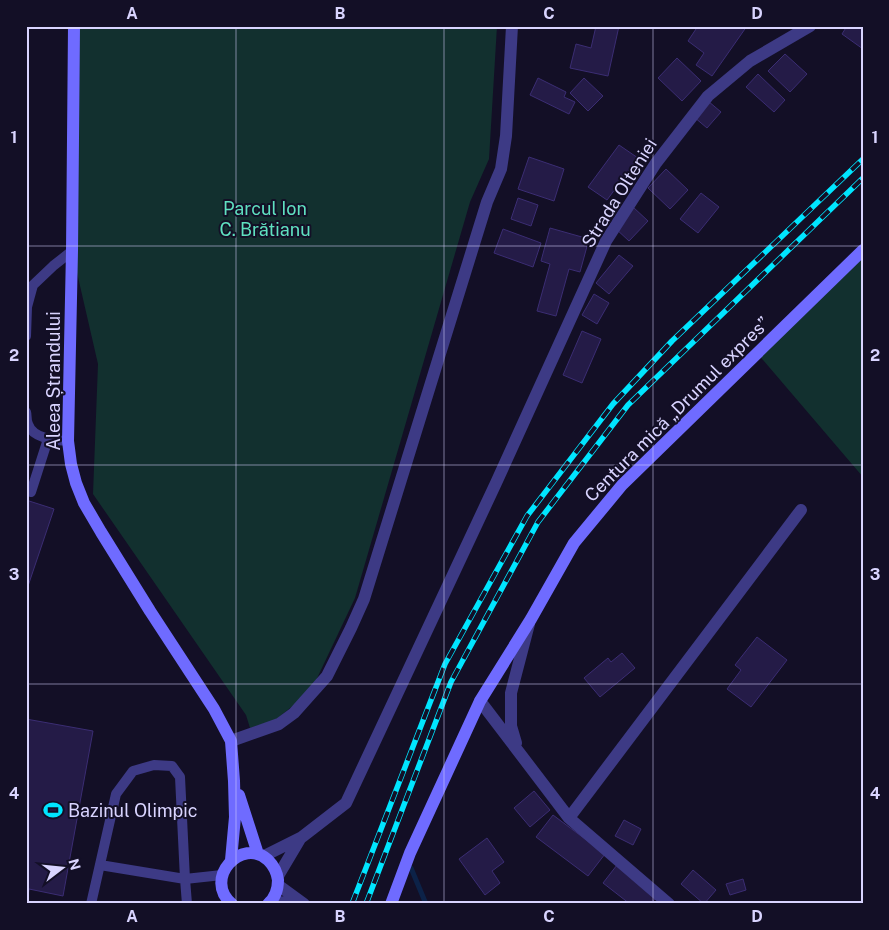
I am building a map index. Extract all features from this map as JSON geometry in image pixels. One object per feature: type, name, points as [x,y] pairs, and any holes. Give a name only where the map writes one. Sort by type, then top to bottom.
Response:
[{"type":"street","name":"Aleea Ștrandului","points":[[74,26],[68,441],[71,464],[84,503],[145,603],[214,708],[230,741],[235,817],[231,860]]},
{"type":"street","points":[[230,741],[279,724],[294,712],[327,676],[364,599],[487,202],[501,170],[506,136],[512,26]]},
{"type":"street","name":"Strada Olteniei","points":[[302,837],[346,803],[496,483],[606,241],[656,162],[708,96],[750,60],[810,26]]},
{"type":"street","name":"Centura mică „Drumul expres”","points":[[391,904],[410,853],[480,701],[531,619],[574,543],[622,485],[863,250]]},
{"type":"street","points":[[568,818],[801,510]]},
{"type":"street","points":[[519,753],[511,726],[511,693],[531,619]]},
{"type":"street","points":[[480,701],[568,818],[669,904]]},
{"type":"street","name":"Aleea Ștrandului","points":[[234,781],[261,855],[270,861],[278,880]]},
{"type":"street","points":[[230,903],[221,885],[225,867],[231,860],[247,854],[261,855],[302,837]]},
{"type":"street","points":[[269,903],[276,894],[278,880],[302,837]]},
{"type":"street","points":[[278,880],[302,903]]},
{"type":"street","points":[[269,903],[302,903]]},
{"type":"lane","points":[[26,336],[27,307],[33,286],[53,266],[72,251]]},
{"type":"lane","points":[[26,412],[27,423],[32,431],[48,439],[68,441]]},
{"type":"lane","points":[[30,492],[48,439]]},
{"type":"lane","points":[[91,904],[116,794],[132,770],[154,765],[172,766],[180,777],[187,904]]},
{"type":"lane","points":[[100,865],[185,879],[222,876]]},
{"type":"green space","name":"Parcul Ion C. Brătianu","points":[[76,26],[497,26],[489,159],[470,202],[355,598],[311,691],[274,721],[250,728],[246,715],[93,494],[98,364],[72,251]]},
{"type":"green space","points":[[863,250],[863,477],[757,353]]},
{"type":"building","points":[[596,26],[619,26],[608,76],[570,68],[576,44],[591,48]]},
{"type":"building","points":[[698,26],[747,26],[712,76],[696,65],[704,53],[688,41]]},
{"type":"building","points":[[847,26],[863,26],[863,49],[842,34]]},
{"type":"building","points":[[785,54],[807,74],[790,92],[768,71]]},
{"type":"building","points":[[677,58],[701,81],[682,101],[658,78]]},
{"type":"building","points":[[758,74],[785,100],[774,112],[746,87]]},
{"type":"building","points":[[538,78],[566,92],[564,97],[575,102],[569,114],[530,95]]},
{"type":"building","points":[[584,78],[603,96],[588,111],[570,93]]},
{"type":"building","points":[[708,101],[721,112],[707,128],[694,117]]},
{"type":"building","points":[[619,145],[638,158],[607,200],[588,187]]},
{"type":"building","points":[[529,157],[564,169],[554,201],[518,189]]},
{"type":"building","points":[[666,169],[688,190],[670,209],[648,188]]},
{"type":"building","points":[[701,193],[719,207],[698,233],[680,219]]},
{"type":"building","points":[[518,198],[538,205],[531,226],[511,219]]},
{"type":"building","points":[[633,207],[648,221],[629,241],[615,228]]},
{"type":"building","points":[[550,228],[589,239],[580,272],[569,269],[556,316],[537,311],[550,264],[541,261]]},
{"type":"building","points":[[503,229],[541,243],[533,267],[494,253]]},
{"type":"building","points":[[619,255],[633,266],[609,294],[596,283]]},
{"type":"building","points":[[594,294],[609,303],[597,324],[582,315]]},
{"type":"building","points":[[582,331],[601,339],[582,383],[563,375]]},
{"type":"building","points":[[26,500],[54,509],[26,592]]},
{"type":"building","points":[[757,637],[787,660],[751,707],[727,689],[741,670],[735,665]]},
{"type":"building","points":[[622,653],[635,668],[600,697],[584,678],[608,658],[611,662]]},
{"type":"building","name":"Bazinul Olimpic","points":[[26,719],[93,731],[63,896],[29,889],[27,904]]},
{"type":"building","points":[[534,791],[550,810],[530,827],[514,808]]},
{"type":"building","points":[[553,815],[605,854],[588,876],[536,837]]},
{"type":"building","points":[[624,820],[641,829],[633,845],[615,836]]},
{"type":"building","points":[[487,838],[504,862],[492,871],[500,883],[485,895],[459,859]]},
{"type":"building","points":[[617,865],[657,896],[651,904],[630,904],[603,883]]},
{"type":"building","points":[[693,870],[716,890],[704,904],[681,884]]},
{"type":"building","points":[[743,879],[746,890],[730,895],[726,884]]},
{"type":"waterway","points":[[411,868],[426,904]]},
{"type":"railway","points":[[352,904],[445,664],[527,516],[613,404],[672,341],[863,159]]},
{"type":"railway","points":[[366,904],[451,682],[538,522],[628,405],[863,178]]},
{"type":"place","name":"Bazinul Olimpic","points":[[53,810]]}]
